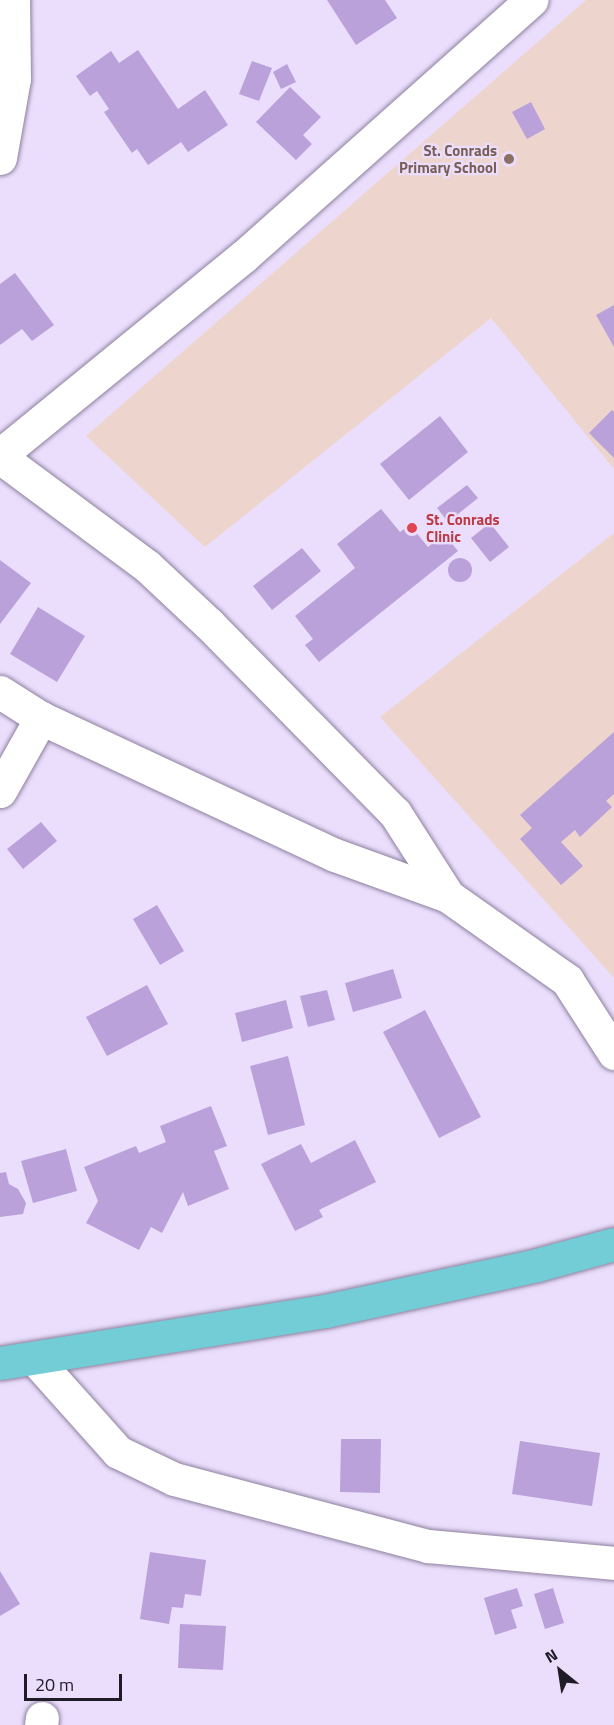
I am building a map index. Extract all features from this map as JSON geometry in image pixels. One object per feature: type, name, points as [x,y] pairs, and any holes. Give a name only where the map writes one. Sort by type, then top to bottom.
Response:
[{"type":"main road","points":[[0,1363],[325,1311],[537,1265],[614,1244]]},
{"type":"street","points":[[448,896],[395,813],[209,624],[147,566],[0,456],[244,256],[531,0]]},
{"type":"street","points":[[0,158],[14,79],[19,6]]},
{"type":"street","points":[[0,692],[41,718],[335,855],[448,896],[567,980],[614,1053]]},
{"type":"street","points":[[0,791],[41,718]]},
{"type":"street","points":[[34,1358],[118,1452],[174,1479],[428,1546],[614,1563]]},
{"type":"shaded area","name":"St. Conrads Primary School","points":[[586,0],[614,0],[614,469],[491,318],[205,547],[86,436]]},
{"type":"shaded area","points":[[614,533],[614,978],[380,717]]},
{"type":"building","points":[[327,0],[385,0],[397,18],[356,45]]},
{"type":"building","points":[[138,50],[178,109],[205,90],[228,125],[188,152],[181,142],[148,165],[137,149],[132,153],[104,112],[109,109],[97,91],[90,96],[76,76],[111,51],[119,63]]},
{"type":"building","points":[[252,61],[272,68],[259,101],[239,94]]},
{"type":"building","points":[[287,64],[296,82],[281,89],[273,72]]},
{"type":"building","points":[[290,87],[321,117],[303,135],[312,144],[296,160],[256,122]]},
{"type":"building","points":[[531,102],[545,129],[527,139],[512,112]]},
{"type":"building","points":[[15,273],[54,325],[32,341],[22,329],[0,345],[0,284]]},
{"type":"building","points":[[614,305],[614,347],[596,315]]},
{"type":"building","points":[[612,410],[614,412],[614,458],[589,433]]},
{"type":"building","points":[[440,416],[468,452],[409,500],[380,464]]},
{"type":"building","points":[[467,485],[478,498],[448,522],[437,508]]},
{"type":"building","points":[[381,509],[400,532],[410,525],[428,547],[444,534],[458,551],[319,662],[305,645],[313,639],[295,616],[355,568],[337,544]]},
{"type":"building","points":[[490,523],[509,547],[490,562],[471,538]]},
{"type":"building","points":[[302,548],[321,571],[272,610],[253,586]]},
{"type":"building","points":[[460,558],[465,559],[471,565],[471,575],[465,581],[460,582],[455,581],[449,575],[448,570],[449,565],[455,559]]},
{"type":"building","points":[[0,560],[31,583],[0,624]]},
{"type":"building","points":[[38,607],[85,636],[57,682],[10,654]]},
{"type":"building","points":[[614,732],[614,794],[606,801],[612,807],[580,837],[575,830],[561,842],[583,866],[561,885],[520,839],[532,828],[520,815]]},
{"type":"building","points":[[41,822],[57,841],[23,869],[7,849]]},
{"type":"building","points":[[157,905],[184,951],[160,965],[133,919]]},
{"type":"building","points":[[393,969],[402,998],[353,1012],[345,983]]},
{"type":"building","points":[[147,985],[168,1024],[107,1056],[86,1017]]},
{"type":"building","points":[[327,990],[335,1020],[308,1027],[300,996]]},
{"type":"building","points":[[286,1000],[293,1028],[242,1042],[235,1013]]},
{"type":"building","points":[[425,1010],[481,1117],[439,1138],[383,1032]]},
{"type":"building","points":[[288,1056],[305,1125],[268,1135],[250,1066]]},
{"type":"building","points":[[211,1106],[227,1146],[214,1151],[229,1189],[188,1206],[183,1192],[162,1233],[151,1227],[139,1250],[86,1223],[98,1201],[84,1167],[136,1146],[139,1153],[166,1142],[160,1126]]},
{"type":"building","points":[[355,1140],[376,1182],[319,1210],[323,1217],[295,1231],[261,1164],[301,1144],[311,1163]]},
{"type":"building","points":[[66,1149],[77,1191],[33,1203],[21,1161]]},
{"type":"building","points":[[6,1172],[9,1184],[18,1189],[26,1203],[23,1214],[0,1217],[0,1173]]},
{"type":"building","points":[[341,1439],[381,1439],[380,1493],[340,1492]]},
{"type":"building","points":[[520,1441],[600,1453],[592,1506],[512,1494]]},
{"type":"building","points":[[150,1552],[206,1560],[201,1596],[185,1594],[183,1608],[172,1607],[169,1624],[140,1619]]},
{"type":"building","points":[[0,1571],[20,1604],[0,1616]]},
{"type":"building","points":[[517,1588],[523,1606],[511,1610],[517,1628],[495,1635],[484,1598]]},
{"type":"building","points":[[553,1588],[564,1623],[545,1629],[534,1594]]},
{"type":"building","points":[[180,1624],[226,1626],[223,1670],[178,1668]]},
{"type":"place","name":"St. Conrads Primary School","points":[[509,159]]},
{"type":"place","name":"St. Conrads Clinic","points":[[412,528]]}]
